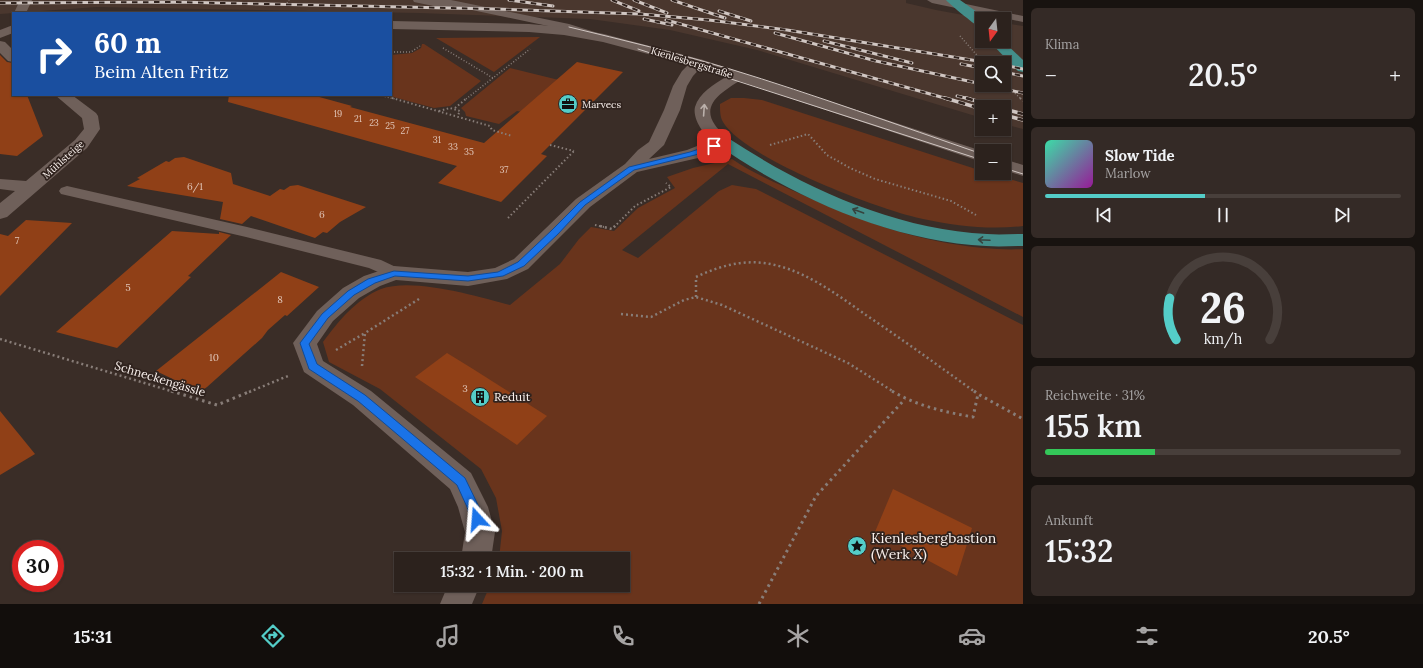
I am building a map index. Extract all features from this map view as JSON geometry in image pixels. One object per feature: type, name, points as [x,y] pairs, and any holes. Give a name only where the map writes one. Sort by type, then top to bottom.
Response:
[{"type":"highway","points":[[952,0],[975,17]]},
{"type":"highway","points":[[1003,48],[1023,68]]},
{"type":"highway","points":[[722,142],[777,176],[847,207],[882,220],[924,231],[979,240],[1023,240]]},
{"type":"street","name":"Kienlesbergstraße","points":[[392,25],[529,28],[578,33],[604,38],[698,63],[975,155]]},
{"type":"street","points":[[0,34],[12,29]]},
{"type":"street","points":[[0,45],[12,57]]},
{"type":"street","points":[[656,145],[672,110],[680,86],[687,74],[698,63]]},
{"type":"street","points":[[722,142],[706,125],[702,113],[704,101],[736,76]]},
{"type":"street","name":"Mühlsteige","points":[[0,213],[81,144],[92,129],[90,116],[63,96]]},
{"type":"street","points":[[477,552],[480,532],[473,507],[461,481],[362,398],[313,366],[304,343],[325,316],[351,293],[372,281],[394,273],[468,279],[500,274],[521,264],[583,203],[631,168],[644,154],[656,145],[676,142],[722,142]]},
{"type":"street","points":[[631,168],[692,154],[722,142]]},
{"type":"street","points":[[1011,167],[1023,171]]},
{"type":"street","points":[[0,184],[30,187]]},
{"type":"street","points":[[456,604],[461,592]]},
{"type":"lane","points":[[418,0],[578,33]]},
{"type":"lane","points":[[436,0],[569,27],[604,38]]},
{"type":"lane","points":[[932,0],[1023,19]]},
{"type":"lane","points":[[67,191],[239,230],[368,262],[394,273]]},
{"type":"path","points":[[286,3],[289,0]]},
{"type":"path","points":[[392,52],[411,52],[419,48],[420,43]]},
{"type":"path","points":[[437,44],[493,78]]},
{"type":"path","points":[[455,108],[534,45]]},
{"type":"path","points":[[1011,89],[1023,101]]},
{"type":"path","points":[[383,96],[490,126],[492,130],[512,136]]},
{"type":"path","points":[[439,111],[447,108],[455,108],[460,111],[457,116]]},
{"type":"path","points":[[765,146],[808,134],[827,155],[850,168],[875,178],[934,195],[960,206]]},
{"type":"path","points":[[508,218],[574,151],[550,145]]},
{"type":"path","points":[[696,297],[696,277],[710,270],[734,263],[764,263],[788,269],[831,291],[907,342],[978,394],[1023,420]]},
{"type":"path","points":[[362,398],[360,382],[365,333],[425,295]]},
{"type":"path","points":[[621,314],[651,317],[684,300],[696,297],[722,305],[848,363],[905,399],[942,412],[973,417],[978,394]]},
{"type":"path","name":"Schneckengässle","points":[[0,339],[217,405],[313,366]]},
{"type":"path","points":[[759,604],[816,496],[905,399]]},
{"type":"shaded area","points":[[0,0],[906,0],[906,3],[975,17],[975,48],[1011,48],[1011,24],[1023,26],[1023,129],[1011,126],[1011,100],[975,100],[975,116],[757,50],[670,30],[590,19],[392,12],[97,7],[0,14]]},
{"type":"shaded area","points":[[540,37],[494,72],[436,38]]},
{"type":"shaded area","points":[[422,44],[424,44],[481,81],[450,106],[434,108],[390,96],[392,96],[392,55],[412,53],[421,48]]},
{"type":"shaded area","points":[[510,68],[567,82],[532,114],[517,111],[499,124],[466,116],[465,112],[461,108]]},
{"type":"shaded area","points":[[731,98],[762,100],[975,169],[975,180],[1011,180],[1023,183],[1023,226],[998,228],[948,224],[903,214],[847,194],[785,167],[757,152],[736,136],[723,122],[720,113],[720,104]]},
{"type":"shaded area","points":[[732,159],[758,174],[796,192],[848,214],[892,230],[960,245],[993,249],[1023,249],[1023,317],[728,164],[622,250],[638,258],[719,191],[732,185],[756,189],[1023,325],[1023,604],[482,604],[487,592],[630,592],[630,552],[500,552],[502,531],[496,498],[481,469],[380,389],[329,362],[323,342],[341,319],[356,305],[372,293],[394,286],[427,286],[463,293],[510,305],[560,264],[579,239],[591,227],[614,231],[638,208],[675,188],[667,177],[693,168]]},
{"type":"building","points":[[0,55],[7,62],[12,63],[12,96],[27,96],[43,136],[17,156],[0,154]]},
{"type":"building","points":[[577,62],[623,72],[541,154],[547,156],[501,202],[438,183],[457,166],[228,102],[229,96],[316,96],[352,106],[350,107],[484,143]]},
{"type":"building","points":[[184,157],[231,173],[233,184],[270,196],[280,189],[284,190],[290,186],[298,185],[366,207],[340,222],[327,233],[323,232],[315,238],[251,216],[242,224],[220,219],[223,202],[127,186],[140,179],[137,178],[166,161],[169,162],[175,158]]},
{"type":"building","points":[[26,220],[72,223],[0,296],[0,234],[8,236]]},
{"type":"building","points":[[172,231],[219,234],[219,232],[231,235],[188,276],[191,277],[117,348],[56,332]]},
{"type":"building","points":[[281,272],[319,287],[287,316],[285,315],[268,330],[262,338],[207,387],[200,392],[156,371]]},
{"type":"building","name":"Reduit","points":[[447,353],[547,416],[517,445],[415,377]]},
{"type":"building","points":[[0,411],[35,454],[0,475]]},
{"type":"building","points":[[893,489],[972,528],[957,576],[875,532]]},
{"type":"tram line","points":[[569,27],[670,52],[730,69],[975,152]]},
{"type":"tram line","points":[[638,49],[975,158]]},
{"type":"tram line","points":[[1011,170],[1023,174]]},
{"type":"railway","points":[[509,0],[553,6]]},
{"type":"railway","points":[[612,0],[639,11]]},
{"type":"railway","points":[[634,0],[667,13]]},
{"type":"railway","points":[[672,0],[725,18]]},
{"type":"railway","points":[[0,3],[174,2],[495,9],[640,14],[709,20],[787,30],[975,61]]},
{"type":"railway","points":[[719,11],[751,21]]},
{"type":"railway","points":[[644,19],[672,25]]},
{"type":"railway","points":[[666,20],[948,99]]},
{"type":"railway","points":[[775,33],[876,61],[975,82]]},
{"type":"railway","points":[[824,41],[912,63]]},
{"type":"railway","points":[[961,64],[975,67]]},
{"type":"railway","points":[[1011,66],[1023,69]]},
{"type":"railway","points":[[1011,73],[1023,76]]},
{"type":"railway","points":[[1011,90],[1023,93]]},
{"type":"railway","points":[[957,96],[967,98]]},
{"type":"railway","points":[[945,98],[975,107]]},
{"type":"railway","points":[[967,98],[975,101]]},
{"type":"railway","points":[[1011,111],[1023,114]]},
{"type":"railway","points":[[1011,117],[1023,120]]},
{"type":"place","name":"Marvecs","points":[[568,104]]},
{"type":"place","name":"Reduit","points":[[480,397]]},
{"type":"place","name":"Kienlesbergbastion (Werk X)","points":[[857,546]]},
{"type":"route","points":[[477,519],[461,481],[362,398],[313,366],[304,343],[325,316],[351,293],[372,281],[394,273],[468,279],[500,274],[521,264],[583,203],[631,168],[692,154],[714,146]]}]
